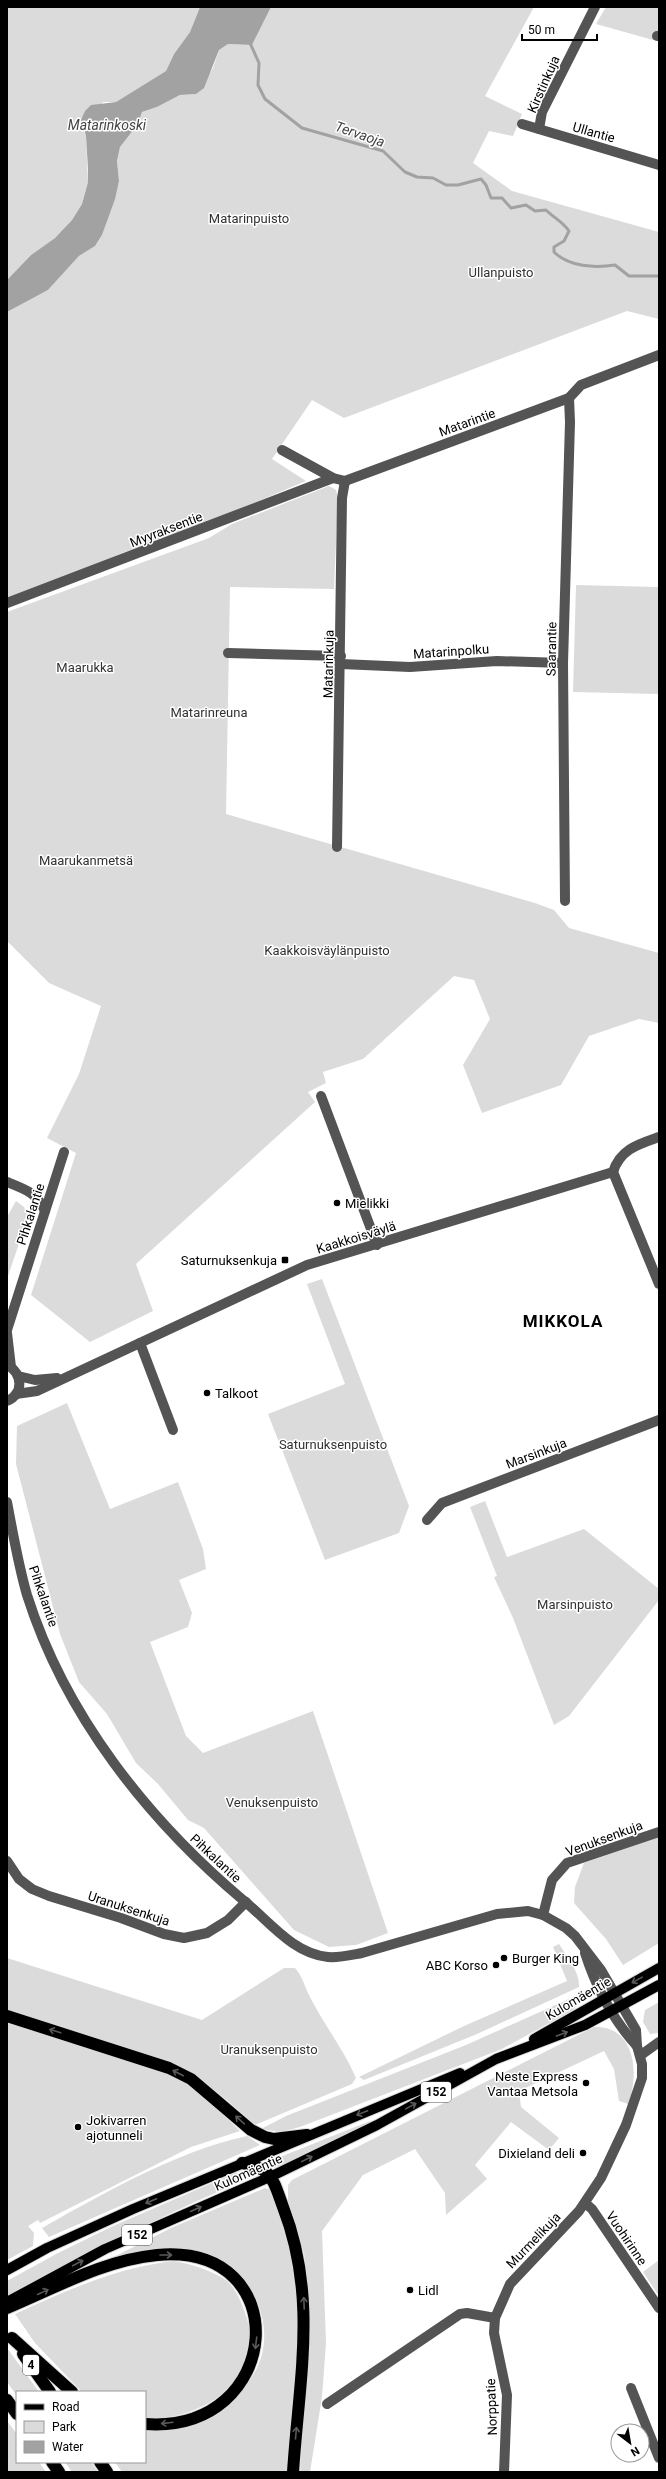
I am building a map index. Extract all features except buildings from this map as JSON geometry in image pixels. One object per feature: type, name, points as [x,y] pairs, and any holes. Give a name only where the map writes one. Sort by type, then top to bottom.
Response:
[{"type":"highway","points":[[7,2016],[169,2068],[190,2079],[251,2130],[265,2137],[274,2139],[307,2136]]},
{"type":"highway","points":[[242,2163],[257,2166],[272,2176],[294,2240],[303,2287],[303,2340],[294,2472]]},
{"type":"highway","points":[[7,2308],[81,2276],[140,2258],[158,2255],[191,2256],[207,2260],[228,2273],[244,2291],[254,2311],[256,2323],[255,2351],[246,2376],[226,2398],[200,2414],[172,2423],[146,2424]]},
{"type":"highway","points":[[9,2335],[71,2391]]},
{"type":"highway","name":"4","points":[[9,2335],[49,2391]]},
{"type":"highway","points":[[7,2400],[16,2413]]},
{"type":"highway","points":[[53,2463],[60,2472]]},
{"type":"highway","points":[[101,2463],[107,2472]]},
{"type":"main road","name":"Kulomäentie","points":[[7,2302],[104,2249],[272,2176],[377,2125],[512,2052],[604,1998],[659,1968]]},
{"type":"main road","name":"Kulomäentie","points":[[512,2052],[585,2025],[659,1985]]},
{"type":"main road","name":"Kulomäentie","points":[[7,2270],[47,2248],[133,2209],[307,2136],[496,2060]]},
{"type":"street","name":"Kirstinkuja","points":[[538,129],[542,112],[595,7]]},
{"type":"street","name":"Ullantie","points":[[522,124],[659,165]]},
{"type":"street","name":"Matarintie","points":[[345,481],[569,398],[580,385],[659,355]]},
{"type":"street","name":"Saarantie","points":[[565,901],[563,663],[570,422],[569,398]]},
{"type":"street","points":[[282,450],[333,478],[345,481]]},
{"type":"street","name":"Myyraksentie","points":[[7,603],[333,478]]},
{"type":"street","name":"Matarinkuja","points":[[337,847],[341,660],[342,498],[345,481]]},
{"type":"street","name":"Matarinpolku","points":[[228,653],[341,660],[410,667],[497,661],[563,663]]},
{"type":"street","points":[[321,1096],[377,1244]]},
{"type":"street","points":[[659,1137],[634,1146],[622,1154],[613,1172],[659,1284]]},
{"type":"street","name":"Pihkalantie","points":[[9,1366],[7,1332],[64,1152]]},
{"type":"street","name":"Kaakkoisväylä","points":[[16,1394],[37,1390],[307,1266],[613,1172]]},
{"type":"street","points":[[7,1182],[29,1191],[40,1200],[45,1211]]},
{"type":"street","points":[[140,1343],[173,1430]]},
{"type":"street","points":[[7,1401],[16,1394],[20,1385],[18,1376],[9,1366]]},
{"type":"street","name":"Kaakkoisväylä","points":[[18,1376],[35,1380],[61,1378]]},
{"type":"street","name":"Marsinkuja","points":[[427,1520],[442,1503],[659,1420]]},
{"type":"street","name":"Pihkalantie","points":[[7,1502],[27,1595],[63,1680],[91,1730],[124,1777],[166,1827],[290,1941],[303,1950],[328,1957],[362,1953],[497,1914],[528,1911],[543,1915],[566,1928],[583,1947],[623,2005]]},
{"type":"street","name":"Venuksenkuja","points":[[543,1915],[552,1880],[567,1863],[659,1832]]},
{"type":"street","name":"Uranuksenkuja","points":[[7,1862],[19,1879],[49,1896],[121,1918],[164,1934],[184,1938],[207,1933],[228,1920],[246,1902]]},
{"type":"street","name":"Pihkalantie","points":[[583,1947],[593,1976],[604,1998]]},
{"type":"street","points":[[604,1998],[626,2034],[639,2051],[659,2042]]},
{"type":"street","name":"Murmelikuja","points":[[495,2318],[510,2284],[585,2204],[601,2178],[637,2098],[642,2072],[636,2030],[623,2005]]},
{"type":"street","name":"Vuohirinne","points":[[585,2204],[592,2209],[659,2308]]},
{"type":"street","points":[[327,2404],[460,2314],[467,2313],[495,2318]]},
{"type":"street","name":"Norppatie","points":[[495,2318],[494,2333],[507,2395],[504,2472]]},
{"type":"street","points":[[631,2388],[659,2458]]},
{"type":"green space","points":[[7,7],[200,7],[190,32],[174,54],[166,71],[116,102],[103,102],[83,130],[86,136],[88,182],[82,204],[72,220],[55,238],[31,255],[7,280]]},
{"type":"green space","name":"Matarinpuisto","points":[[271,7],[534,7],[485,96],[522,114],[513,136],[489,131],[473,163],[512,191],[659,232],[659,319],[627,311],[344,418],[312,400],[272,459],[306,481],[214,520],[122,553],[58,581],[7,598],[7,312],[48,290],[79,256],[95,246],[102,235],[119,181],[117,161],[120,147],[138,124],[142,112],[157,107],[180,95],[196,94],[213,68],[219,50],[228,44],[252,45]]},
{"type":"green space","points":[[606,7],[659,7],[659,38],[653,40],[596,24]]},
{"type":"green space","points":[[329,486],[336,490],[338,497],[334,589],[230,587],[226,814],[535,903],[554,910],[569,928],[659,953],[659,1023],[639,1019],[589,1036],[561,1085],[482,1113],[463,1065],[490,1019],[474,980],[454,976],[363,1059],[323,1072],[326,1083],[308,1092],[315,1102],[136,1264],[153,1311],[90,1342],[31,1295],[76,1153],[47,1138],[79,1074],[101,1006],[49,983],[7,941],[7,612],[209,538],[232,524]]},
{"type":"green space","points":[[576,585],[659,587],[659,694],[573,692]]},
{"type":"green space","points":[[16,1201],[24,1207],[28,1217],[7,1279],[7,1217]]},
{"type":"green space","name":"Saturnuksenpuisto","points":[[322,1279],[409,1506],[399,1533],[325,1560],[268,1414],[345,1384],[307,1284]]},
{"type":"green space","name":"Venuksenpuisto","points":[[67,1403],[110,1509],[178,1482],[203,1549],[206,1569],[179,1580],[192,1613],[188,1627],[150,1642],[186,1736],[203,1753],[313,1711],[388,1933],[356,1945],[329,1947],[294,1930],[204,1828],[188,1820],[158,1784],[136,1763],[107,1714],[79,1682],[60,1634],[16,1464],[17,1426]]},
{"type":"green space","name":"Marsinpuisto","points":[[485,1501],[507,1557],[584,1529],[659,1589],[659,1600],[569,1716],[554,1725],[513,1618],[494,1577],[497,1576],[470,1507]]},
{"type":"green space","points":[[659,1837],[659,1943],[623,1965],[606,1939],[574,1903],[575,1887],[584,1863]]},
{"type":"green space","points":[[559,1944],[575,1970],[579,1981],[579,1987],[477,2034],[364,2080],[359,2077],[464,2026],[567,1981],[553,1947]]},
{"type":"green space","name":"Uranuksenpuisto","points":[[7,1958],[202,2020],[284,1968],[295,1968],[356,2078],[352,2084],[255,2125],[228,2101],[191,2072],[139,2052],[7,2010]]},
{"type":"green space","points":[[589,1990],[573,2010],[502,2049],[300,2127],[281,2132],[261,2129],[286,2116],[466,2045]]},
{"type":"green space","points":[[659,2002],[659,2033],[650,2034],[643,2022],[645,2010]]},
{"type":"green space","points":[[7,2023],[147,2066],[190,2083],[240,2131],[191,2147],[40,2223],[38,2220],[28,2226],[34,2233],[33,2246],[7,2260]]},
{"type":"green space","points":[[594,2027],[608,2029],[618,2034],[626,2043],[631,2054],[634,2079],[628,2104],[619,2101],[614,2069],[604,2051],[519,2091],[521,2107],[559,2138],[549,2150],[511,2122],[475,2165],[487,2179],[446,2215],[445,2193],[415,2149],[363,2175],[322,2231],[326,2343],[322,2397],[310,2472],[300,2472],[310,2307],[304,2253],[288,2202],[288,2185],[292,2180]]},
{"type":"green space","points":[[370,2121],[311,2153],[274,2168],[265,2163]]},
{"type":"green space","points":[[247,2136],[260,2145],[49,2237],[42,2228],[142,2174],[194,2152]]},
{"type":"green space","points":[[252,2171],[257,2174],[128,2234],[7,2296],[7,2281],[58,2253],[113,2226],[235,2173]]},
{"type":"green space","points":[[265,2188],[270,2190],[295,2262],[300,2334],[291,2472],[122,2472],[116,2463],[146,2463],[146,2429],[161,2429],[187,2424],[207,2415],[227,2402],[245,2386],[252,2377],[257,2368],[263,2348],[264,2329],[260,2309],[252,2291],[240,2275],[225,2263],[207,2253],[187,2249],[163,2249],[127,2257],[92,2268],[171,2228]]},
{"type":"green space","points":[[659,2260],[659,2296],[643,2272]]},
{"type":"green space","points":[[173,2261],[187,2264],[201,2268],[227,2281],[241,2302],[251,2334],[251,2346],[247,2363],[238,2378],[226,2390],[212,2401],[196,2409],[179,2415],[161,2418],[146,2418],[146,2391],[81,2391],[35,2343],[15,2314],[92,2281],[152,2264]]},
{"type":"green space","points":[[7,2348],[38,2391],[16,2391],[16,2395],[7,2382]]},
{"type":"green space","points":[[7,2421],[16,2433],[16,2463],[40,2463],[46,2472],[7,2472]]},
{"type":"green space","points":[[66,2463],[92,2463],[98,2472],[72,2472]]},
{"type":"water","name":"Matarinkoski","points":[[200,7],[271,7],[252,45],[228,44],[219,50],[204,88],[196,94],[180,95],[157,107],[142,112],[138,124],[120,147],[117,161],[119,181],[115,199],[102,235],[95,246],[79,256],[48,290],[7,312],[7,280],[31,255],[55,238],[72,220],[82,204],[88,182],[86,136],[81,120],[85,111],[91,105],[116,102],[166,71],[174,54],[190,32]]},
{"type":"waterway","name":"Tervaoja","points":[[250,43],[259,63],[258,85],[265,99],[302,128],[383,151],[405,172],[417,177],[433,178],[446,185],[458,185],[481,179],[486,185],[491,198],[502,198],[511,208],[526,205],[535,211],[546,210],[564,225],[569,231],[564,241],[554,247],[554,252],[567,261],[591,266],[615,265],[629,276],[659,276]]},
{"type":"place","name":"Mielikki","points":[[337,1203]]},
{"type":"place","name":"Saturnuksenkuja","points":[[285,1260]]},
{"type":"place","name":"Talkoot","points":[[207,1393]]},
{"type":"place","name":"Burger King","points":[[504,1958]]},
{"type":"place","name":"ABC Korso","points":[[496,1965]]},
{"type":"place","name":"Neste Express Vantaa Metsola","points":[[586,2083]]},
{"type":"place","name":"Jokivarren ajotunneli","points":[[78,2127]]},
{"type":"place","name":"Dixieland deli","points":[[583,2153]]},
{"type":"place","name":"Lidl","points":[[410,2290]]},
{"type":"district","name":"MIKKOLA","points":[[563,1321]]},
{"type":"park label","name":"Ullanpuisto","points":[[501,272]]},
{"type":"park label","name":"Maarukka","points":[[85,667]]},
{"type":"park label","name":"Matarinreuna","points":[[209,712]]},
{"type":"park label","name":"Maarukanmetsä","points":[[86,860]]},
{"type":"park label","name":"Kaakkoisväylänpuisto","points":[[327,950]]}]
